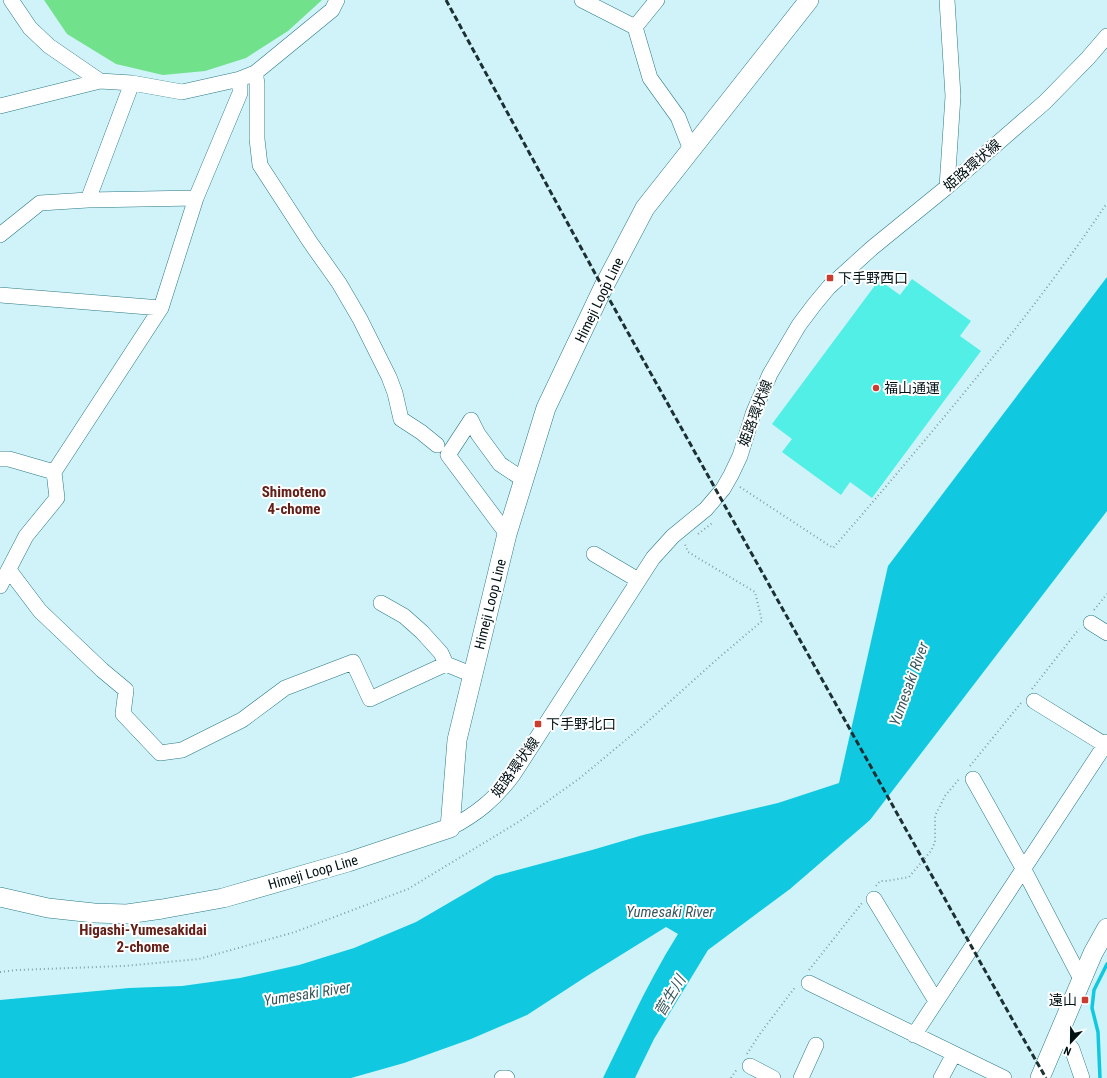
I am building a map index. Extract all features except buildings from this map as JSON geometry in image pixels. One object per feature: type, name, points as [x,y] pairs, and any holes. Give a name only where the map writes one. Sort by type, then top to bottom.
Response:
[{"type":"main road","name":"Himeji Loop Line","points":[[0,897],[48,908],[94,913],[127,914],[162,909],[223,898],[348,862],[450,828],[457,740],[507,534],[546,408],[603,288],[645,208],[809,0]]},
{"type":"main road","points":[[1040,1078],[1081,979],[1107,928]]},
{"type":"street","points":[[11,0],[30,28],[49,46],[100,81]]},
{"type":"street","points":[[0,106],[100,81],[132,83],[182,92],[240,79],[255,73],[332,10],[338,0]]},
{"type":"street","points":[[582,0],[635,27],[650,78],[678,117],[691,150]]},
{"type":"street","points":[[635,27],[657,0]]},
{"type":"street","points":[[946,0],[953,96],[947,187]]},
{"type":"street","name":"姫路環状線","points":[[450,828],[480,810],[502,791],[653,558],[673,536],[706,509],[723,489],[737,462],[753,414],[770,374],[799,326],[814,305],[846,270],[947,187],[1045,102],[1088,58],[1107,36]]},
{"type":"street","points":[[255,73],[257,83],[257,139],[260,165],[360,319],[389,377],[401,419],[421,432],[437,446]]},
{"type":"street","points":[[0,586],[26,536],[57,498],[54,472],[161,308],[196,198],[240,93],[240,79]]},
{"type":"street","points":[[88,200],[132,83]]},
{"type":"street","points":[[0,235],[40,203],[88,200],[196,198]]},
{"type":"street","points":[[0,295],[161,308]]},
{"type":"street","points":[[507,534],[448,456],[471,420],[478,434],[500,464],[524,480]]},
{"type":"street","points":[[0,459],[9,459],[54,472]]},
{"type":"street","points":[[594,554],[638,580]]},
{"type":"street","points":[[9,570],[40,611],[102,670],[126,690],[123,714],[160,754],[182,750],[242,720],[285,688],[353,662],[370,699],[446,664]]},
{"type":"street","points":[[381,603],[404,616],[422,632],[441,653],[446,664],[473,675]]},
{"type":"street","points":[[1087,622],[1107,633]]},
{"type":"street","points":[[914,1035],[1106,744],[1028,698]]},
{"type":"street","points":[[968,774],[1023,868],[1081,979]]},
{"type":"street","points":[[872,895],[936,1001]]},
{"type":"street","points":[[805,979],[914,1035],[1004,1078]]},
{"type":"street","points":[[1060,1032],[1072,1049],[1082,1078]]},
{"type":"street","points":[[801,1078],[816,1045]]},
{"type":"street","points":[[941,1078],[954,1054]]},
{"type":"street","points":[[744,1064],[774,1078]]},
{"type":"street","points":[[502,1078],[507,1078]]},
{"type":"path","points":[[734,489],[740,486],[832,548],[872,504],[983,370],[1077,248],[1107,203]]},
{"type":"path","points":[[695,536],[711,524],[715,518]]},
{"type":"path","points":[[0,972],[124,966],[198,959],[295,932],[408,889],[520,821],[592,768],[762,621],[755,592],[688,552],[684,544],[690,540]]},
{"type":"path","points":[[731,1078],[744,1064],[759,1035],[872,895],[880,881],[909,877],[931,851],[935,842],[935,816],[945,796],[968,774],[1087,622],[1107,594]]},
{"type":"green space","points":[[44,0],[322,0],[288,31],[246,58],[205,71],[163,75],[116,64],[67,34]]},
{"type":"water","points":[[1107,277],[1107,511],[870,820],[790,889],[708,950],[654,1039],[635,1078],[603,1078],[648,987],[678,934],[666,927],[527,1015],[471,1039],[404,1063],[351,1078],[0,1078],[0,1000],[129,988],[182,986],[240,978],[299,965],[354,948],[416,922],[495,876],[643,835],[778,803],[839,783],[888,566]]},
{"type":"waterway","points":[[1100,1078],[1098,1032],[1092,1008],[1094,990],[1107,964]]},
{"type":"railway","points":[[446,0],[603,288],[1046,1078]]},
{"type":"place","name":"下手野西口","points":[[830,278]]},
{"type":"place","name":"福山通運","points":[[876,388]]},
{"type":"place","name":"下手野北口","points":[[538,724]]},
{"type":"place","name":"遠山","points":[[1085,1000]]},
{"type":"district","name":"Shimoteno 4-chome","points":[[294,500]]},
{"type":"district","name":"Higashi-Yumesakidai 2-chome","points":[[143,938]]},
{"type":"water label","name":"Yumesaki River","points":[[909,684]]},
{"type":"water label","name":"Yumesaki River","points":[[670,912]]},
{"type":"water label","name":"Yumesaki River","points":[[307,994]]},
{"type":"water label","name":"菅生川","points":[[670,996]]}]
